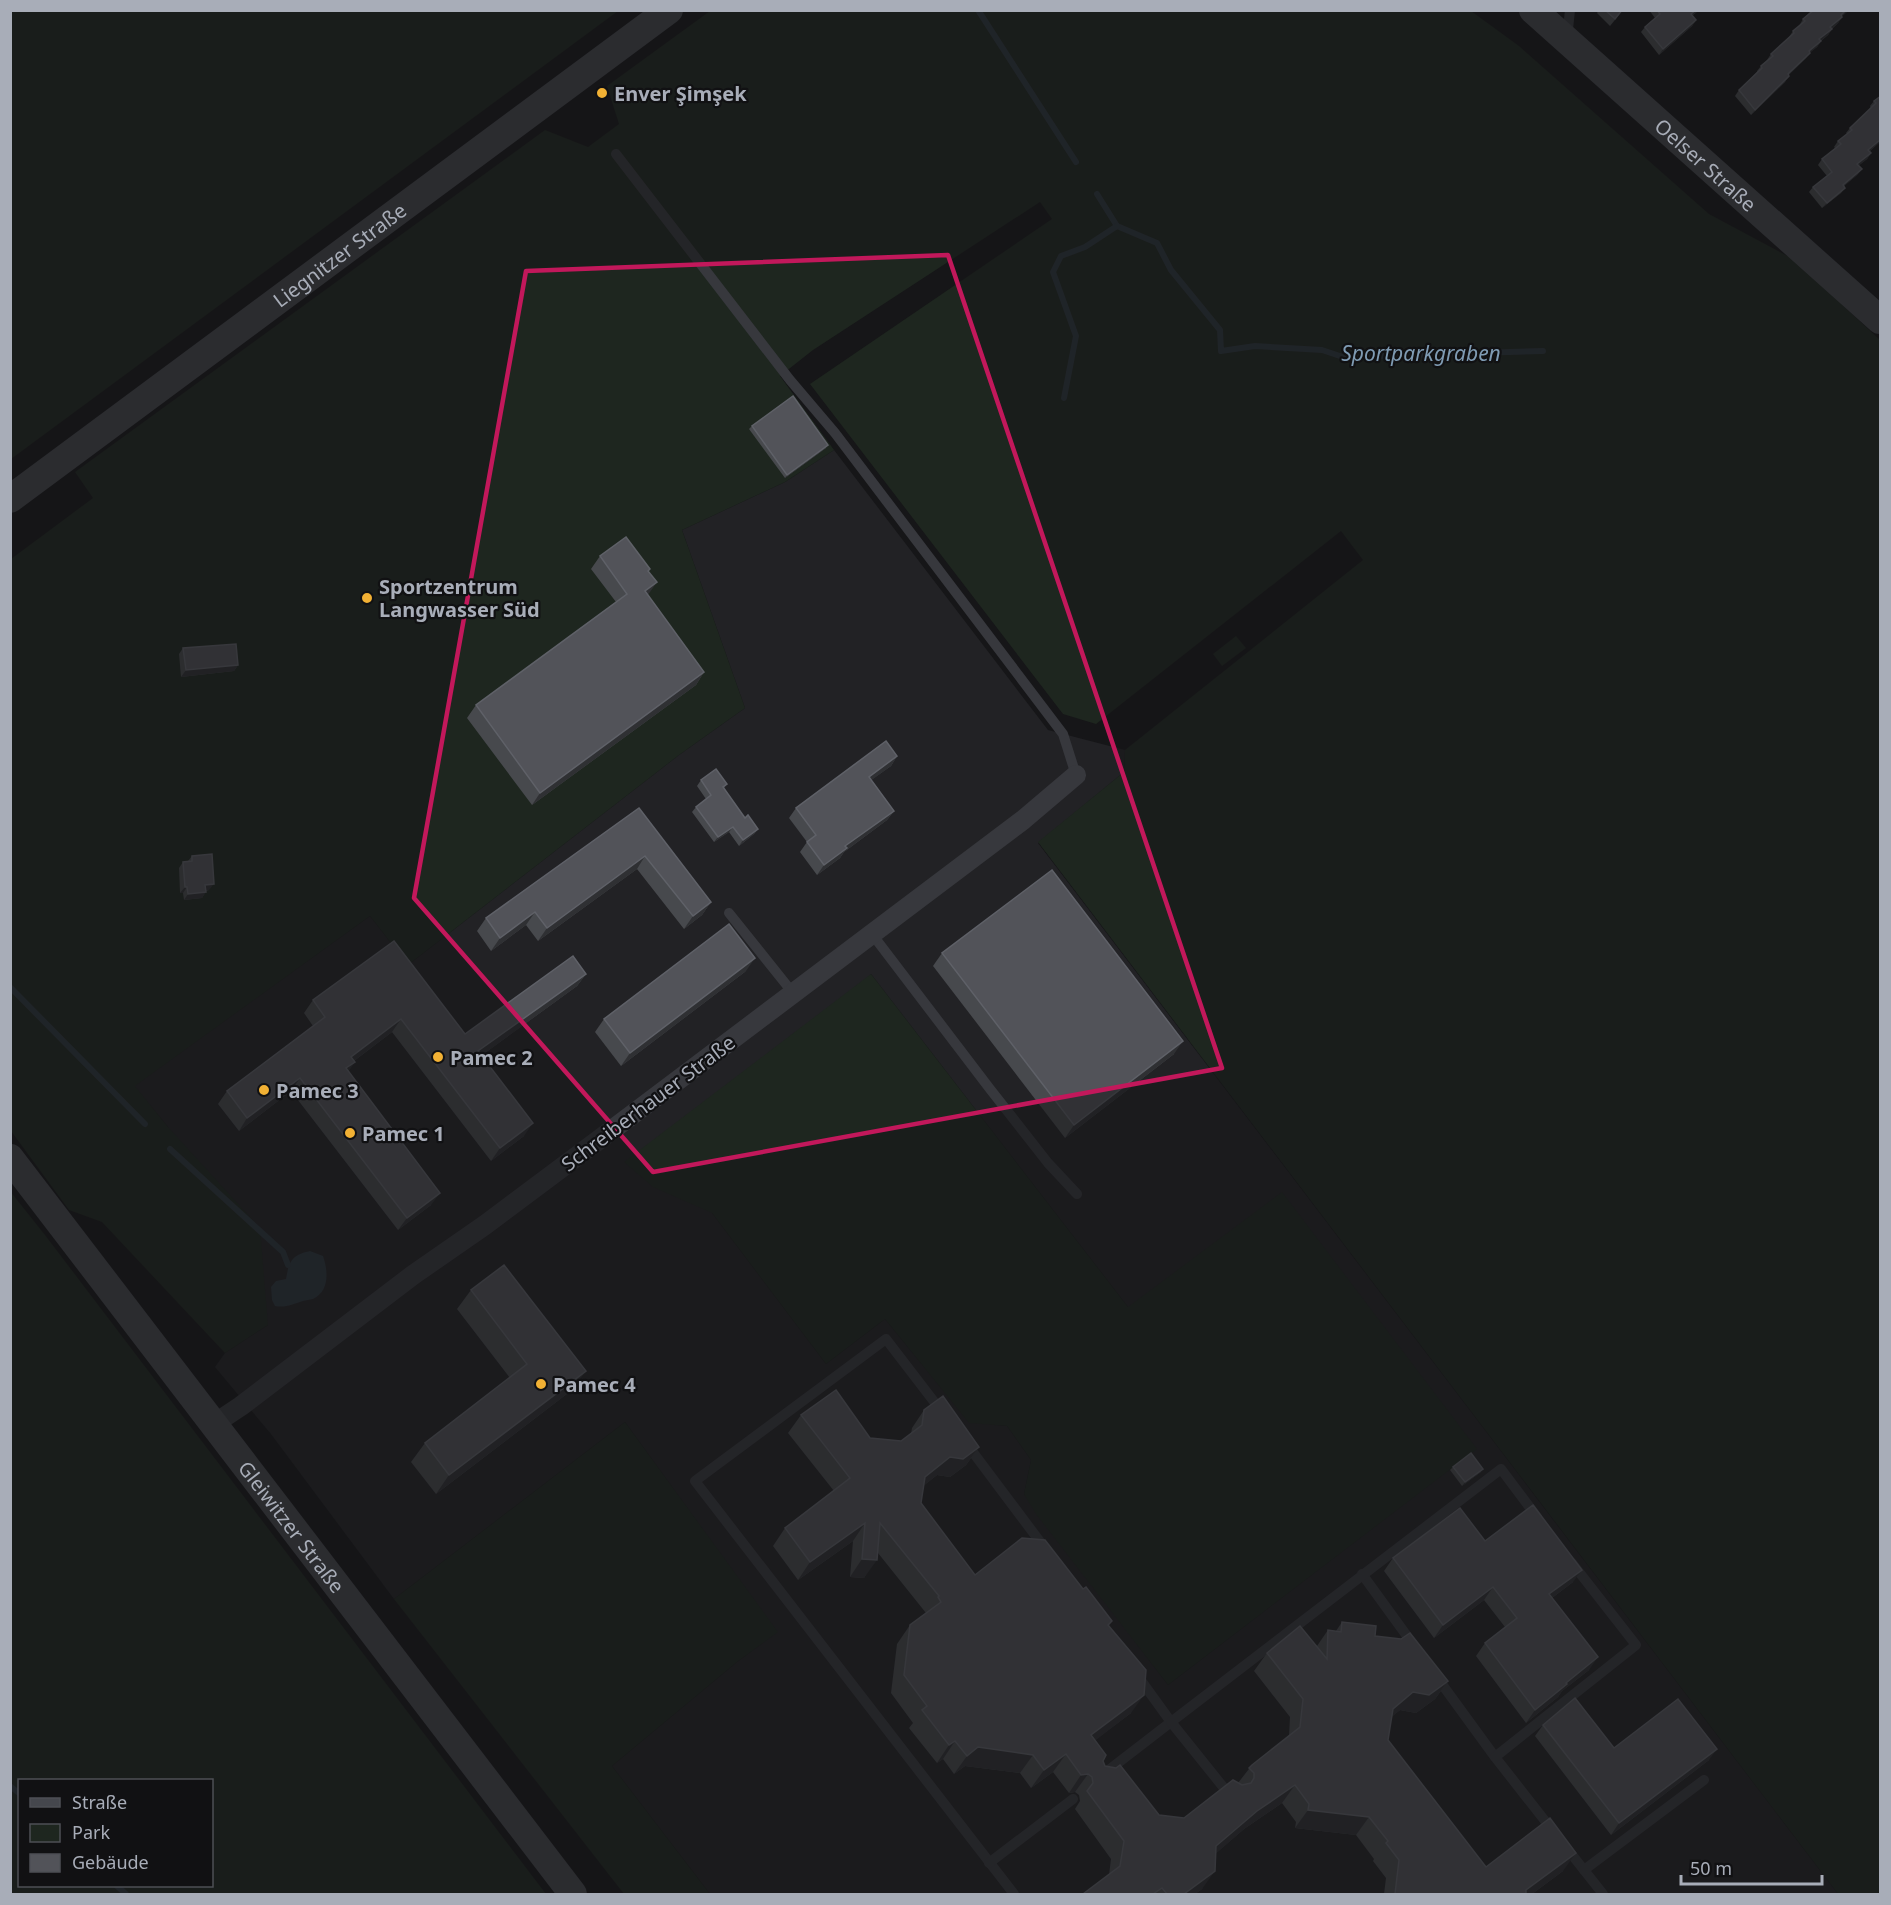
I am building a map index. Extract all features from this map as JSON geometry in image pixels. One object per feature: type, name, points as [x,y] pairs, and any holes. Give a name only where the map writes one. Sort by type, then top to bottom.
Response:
[{"type":"main road","name":"Liegnitzer Straße","points":[[10,499],[669,10]]},
{"type":"main road","name":"Oelser Straße","points":[[1533,10],[1566,23],[1881,320]]},
{"type":"main road","name":"Gleiwitzer Straße","points":[[10,1158],[573,1894]]},
{"type":"street","name":"Schreiberhauer Straße","points":[[214,1424],[504,1211],[872,934],[1023,820],[1076,775]]},
{"type":"lane","points":[[616,154],[790,380],[842,442],[1063,734],[1076,775]]},
{"type":"lane","points":[[729,913],[793,993]]},
{"type":"lane","points":[[872,934],[1048,1163],[1077,1194]]},
{"type":"lane","points":[[1014,1894],[695,1481],[886,1339],[1053,1560]]},
{"type":"lane","points":[[1098,1779],[1501,1469],[1543,1525]]},
{"type":"lane","points":[[1495,1757],[1636,1645],[1565,1553]]},
{"type":"lane","points":[[1362,1574],[1495,1757],[1603,1894]]},
{"type":"lane","points":[[1130,1665],[1171,1722],[1228,1793]]},
{"type":"lane","points":[[1584,1870],[1704,1780]]},
{"type":"lane","points":[[989,1863],[1073,1799]]},
{"type":"highlighted area","points":[[948,255],[1222,1068],[653,1172],[414,898],[526,271]]},
{"type":"shaded area","points":[[834,450],[1048,730],[1125,750],[1124,772],[1038,843],[1838,1894],[710,1894],[612,1766],[737,1662],[777,1632],[625,1422],[394,1599],[271,1434],[215,1367],[225,1353],[268,1325],[168,1127],[134,1086],[370,916],[408,965],[679,755],[745,708],[682,530],[785,482]],"holes":[[[871,974],[1128,1307],[1476,1449],[1168,1685],[1024,1494],[1031,1460],[1007,1426],[969,1422],[885,1319],[826,1364],[712,1213]]]},
{"type":"shaded area","points":[[310,1251],[323,1256],[327,1274],[322,1291],[313,1299],[286,1306],[275,1306],[271,1287],[276,1281],[286,1279],[290,1263],[295,1257]]},
{"type":"green space","points":[[11,10],[618,10],[618,11],[11,459]]},
{"type":"green space","points":[[710,11],[1471,11],[1519,46],[1709,214],[1793,259],[1880,340],[1880,1894],[1838,1894],[1038,842],[1124,772],[1125,750],[1363,560],[1341,531],[1096,724],[1063,714],[810,384],[1052,219],[1040,202],[813,350],[780,376],[834,450],[785,482],[682,530],[745,708],[679,755],[408,965],[370,916],[135,1086],[168,1127],[260,1228],[268,1325],[225,1353],[102,1222],[69,1210],[11,1131],[11,559],[93,498],[75,472],[545,130],[588,147],[619,124],[607,86]]},
{"type":"green space","points":[[1236,636],[1246,648],[1222,666],[1213,654]]},
{"type":"green space","points":[[871,974],[1128,1307],[1282,1192],[1477,1449],[1168,1685],[1036,1514],[1024,1494],[1031,1460],[1007,1426],[969,1423],[885,1319],[826,1364],[712,1213],[653,1187],[624,1162]]},
{"type":"green space","points":[[10,1191],[45,1235],[546,1894],[11,1894]]},
{"type":"green space","points":[[625,1422],[778,1632],[737,1662],[612,1766],[710,1894],[624,1894],[394,1599]]},
{"type":"building","points":[[1605,10],[1622,10],[1615,19]]},
{"type":"building","points":[[1657,10],[1696,10],[1691,14],[1696,20],[1663,49],[1645,27],[1660,14]]},
{"type":"building","points":[[1814,10],[1846,10],[1841,15],[1842,17],[1830,27],[1832,29],[1819,39],[1821,41],[1755,110],[1739,90],[1805,21],[1803,19]]},
{"type":"building","points":[[1881,96],[1881,139],[1868,150],[1871,153],[1857,164],[1862,169],[1827,203],[1813,187],[1832,172],[1822,159],[1841,144],[1838,141],[1852,130],[1850,128]]},
{"type":"building","points":[[793,396],[828,445],[787,475],[752,426]]},
{"type":"building","points":[[626,537],[657,582],[645,591],[704,672],[540,793],[476,705],[627,594],[600,556]]},
{"type":"building","points":[[236,644],[238,665],[186,670],[183,648]]},
{"type":"building","points":[[886,741],[897,756],[869,777],[894,811],[845,846],[847,848],[824,865],[807,842],[816,835],[796,808]]},
{"type":"building","points":[[716,769],[727,784],[723,787],[745,818],[748,815],[758,829],[743,840],[733,827],[718,837],[696,807],[711,795],[701,780]]},
{"type":"building","points":[[639,808],[711,902],[693,916],[645,856],[547,928],[535,912],[500,938],[486,918]]},
{"type":"building","points":[[212,854],[214,884],[205,885],[206,892],[188,894],[187,887],[185,887],[183,862],[192,861],[192,856]]},
{"type":"building","points":[[1052,870],[1183,1041],[1074,1125],[942,953]]},
{"type":"building","points":[[729,924],[755,958],[630,1053],[604,1019]]},
{"type":"building","points":[[394,941],[465,1034],[573,956],[586,974],[478,1051],[533,1123],[500,1148],[401,1019],[351,1057],[355,1062],[346,1068],[440,1193],[407,1218],[300,1078],[247,1118],[227,1091],[325,1017],[313,1000]]},
{"type":"building","name":"Pamec 4","points":[[504,1265],[586,1371],[449,1475],[425,1443],[527,1364],[471,1290]]},
{"type":"building","points":[[836,1390],[870,1438],[901,1441],[922,1425],[924,1410],[943,1396],[979,1447],[963,1459],[950,1457],[925,1477],[921,1503],[975,1575],[1022,1538],[1045,1540],[1083,1589],[1086,1587],[1112,1621],[1108,1625],[1146,1670],[1144,1695],[1091,1735],[1106,1755],[1103,1761],[1105,1766],[1116,1768],[1120,1765],[1159,1815],[1184,1818],[1233,1780],[1242,1785],[1251,1783],[1254,1773],[1249,1768],[1300,1727],[1303,1699],[1267,1653],[1300,1626],[1327,1659],[1328,1630],[1341,1632],[1342,1622],[1376,1626],[1375,1636],[1401,1639],[1410,1633],[1448,1681],[1429,1695],[1413,1692],[1393,1709],[1388,1740],[1486,1867],[1550,1818],[1576,1853],[1526,1890],[1526,1894],[1395,1894],[1399,1860],[1386,1843],[1388,1841],[1369,1817],[1308,1810],[1309,1804],[1295,1785],[1257,1811],[1216,1846],[1215,1871],[1184,1894],[1167,1894],[1162,1888],[1153,1894],[1083,1894],[1120,1866],[1124,1841],[1087,1791],[1093,1783],[1092,1777],[1088,1774],[1081,1775],[1066,1754],[1044,1770],[1033,1755],[978,1747],[967,1756],[955,1741],[949,1745],[922,1710],[927,1706],[904,1675],[910,1625],[941,1602],[939,1596],[880,1523],[877,1560],[862,1559],[865,1523],[810,1562],[785,1528],[850,1478],[801,1415]]},
{"type":"building","points":[[1471,1453],[1483,1469],[1465,1482],[1453,1467]]},
{"type":"building","points":[[1533,1505],[1582,1570],[1549,1594],[1598,1657],[1535,1710],[1485,1643],[1517,1618],[1493,1587],[1443,1625],[1393,1558],[1460,1508],[1485,1541]]},
{"type":"building","points":[[1575,1698],[1614,1748],[1678,1699],[1717,1749],[1619,1823],[1543,1725]]},
{"type":"waterway","name":"Sportparkgraben","points":[[978,10],[1076,162]]},
{"type":"waterway","name":"Sportparkgraben","points":[[1097,194],[1117,226],[1157,243],[1171,270],[1220,330],[1221,351],[1255,346],[1322,350],[1343,357],[1543,351]]},
{"type":"waterway","points":[[1064,398],[1076,336],[1053,272],[1061,256],[1085,247],[1117,226]]},
{"type":"waterway","points":[[10,987],[145,1124]]},
{"type":"waterway","points":[[170,1149],[283,1252],[288,1265]]},
{"type":"waterway","points":[[10,1786],[18,1792]]},
{"type":"waterway","points":[[118,1887],[126,1894]]},
{"type":"place","name":"Enver Şimşek","points":[[602,93]]},
{"type":"place","name":"Sportzentrum Langwasser Süd","points":[[367,598]]},
{"type":"place","name":"Pamec 2","points":[[438,1057]]},
{"type":"place","name":"Pamec 3","points":[[264,1090]]},
{"type":"place","name":"Pamec 1","points":[[350,1133]]},
{"type":"place","name":"Pamec 4","points":[[541,1384]]}]
